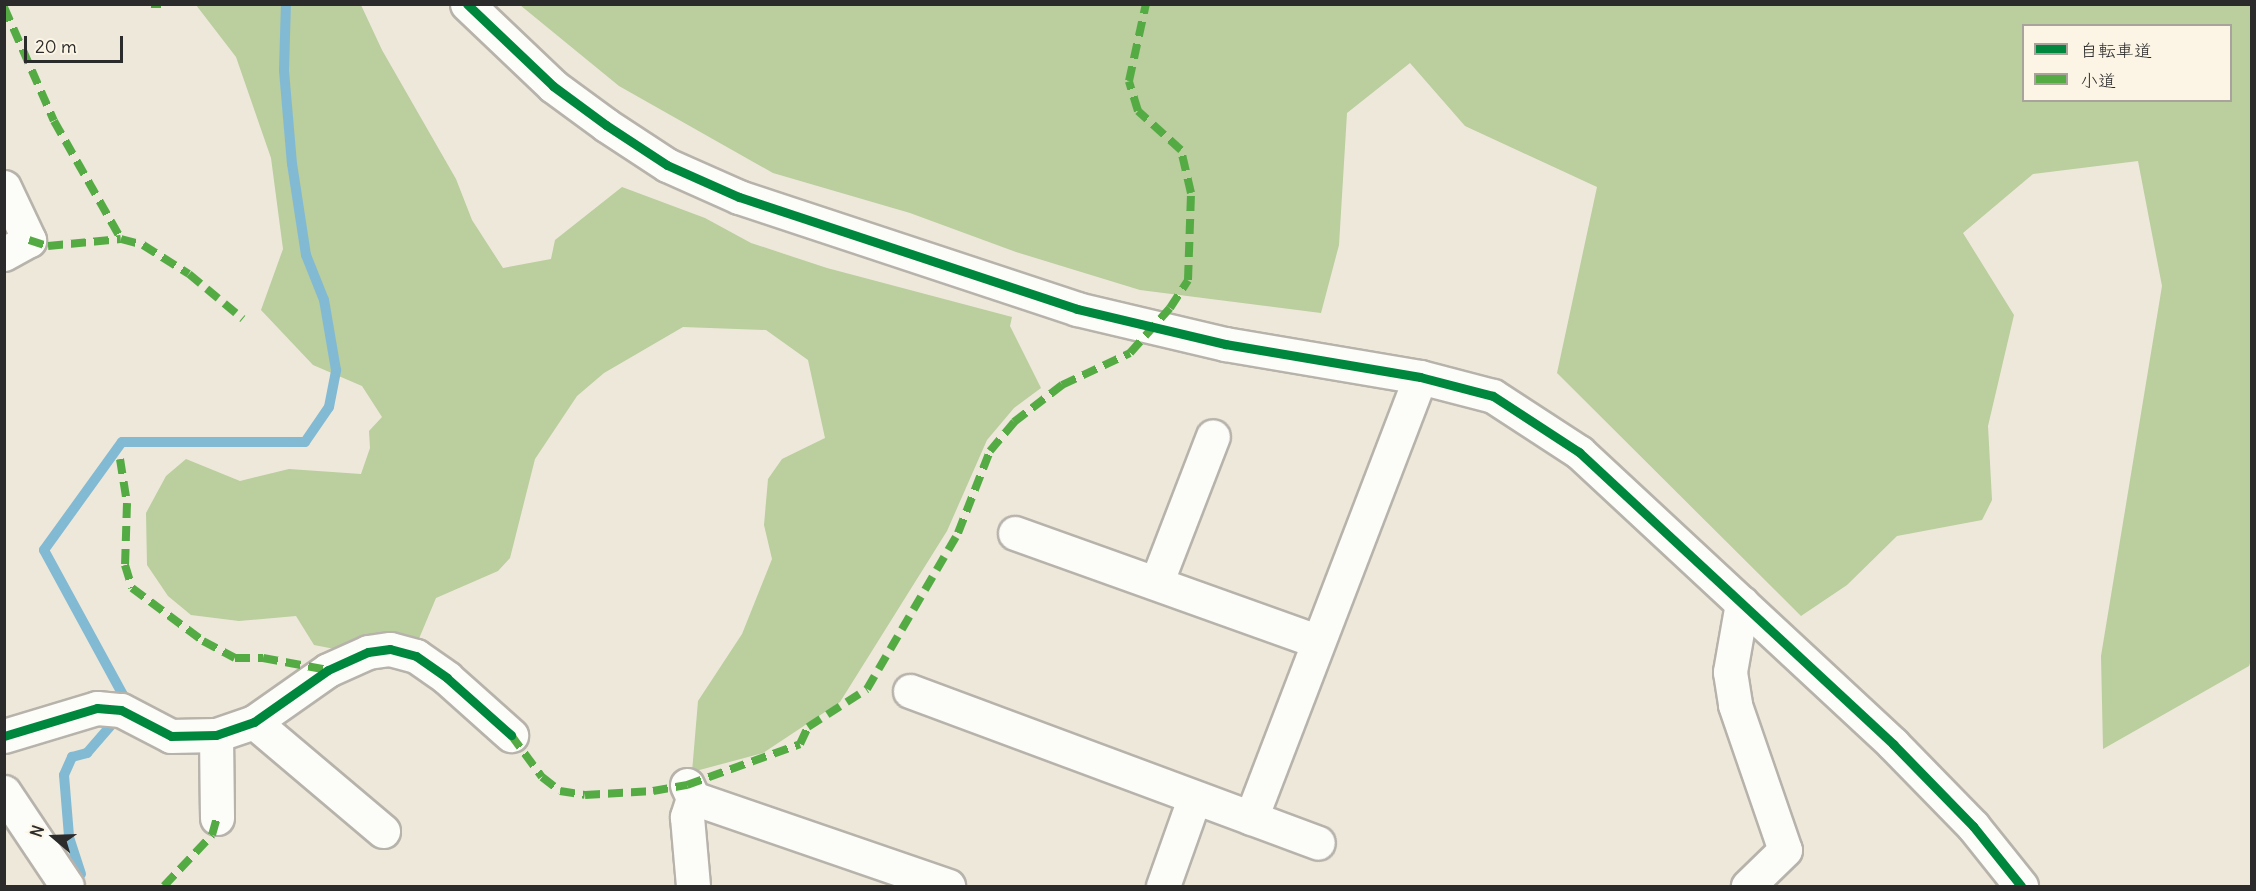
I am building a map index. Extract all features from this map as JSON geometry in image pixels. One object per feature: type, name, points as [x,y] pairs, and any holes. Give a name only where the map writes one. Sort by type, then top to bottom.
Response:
[{"type":"street","points":[[467,4],[553,86],[606,125],[667,165],[739,197],[1077,309],[1225,344],[1420,377],[1492,396],[1579,452],[1893,744],[1973,826],[2021,886]]},
{"type":"street","points":[[4,187],[29,240],[4,254]]},
{"type":"street","points":[[1251,818],[1420,377]]},
{"type":"street","points":[[1158,581],[1213,436]]},
{"type":"street","points":[[1015,533],[1158,581],[1317,641]]},
{"type":"street","points":[[1742,603],[1730,672],[1735,705],[1785,850],[1748,886]]},
{"type":"street","points":[[4,736],[97,708],[121,710],[171,736],[216,735],[254,722],[328,670],[368,652],[390,649],[416,656],[432,667],[511,735]]},
{"type":"street","points":[[910,691],[1194,799],[1318,843]]},
{"type":"street","points":[[254,722],[383,831]]},
{"type":"street","points":[[216,735],[217,818]]},
{"type":"street","points":[[693,886],[687,817],[690,791],[948,886]]},
{"type":"street","points":[[4,792],[67,886]]},
{"type":"street","points":[[1163,886],[1194,799]]},
{"type":"green space","points":[[196,5],[361,5],[382,50],[456,179],[472,220],[503,268],[551,259],[555,240],[622,187],[705,218],[751,243],[827,268],[1012,317],[1010,326],[1041,388],[1014,408],[987,440],[947,531],[840,702],[763,753],[692,772],[698,701],[742,634],[772,559],[764,525],[768,479],[782,459],[825,438],[808,360],[766,330],[683,327],[604,373],[577,396],[535,459],[510,558],[498,571],[436,598],[418,641],[394,633],[340,650],[314,645],[296,616],[239,621],[191,615],[168,596],[147,565],[146,513],[166,476],[186,459],[240,481],[289,469],[361,474],[370,448],[369,431],[382,417],[362,386],[313,365],[261,310],[283,249],[271,158],[236,57]]},
{"type":"green space","points":[[520,5],[2251,5],[2251,660],[2249,666],[2103,749],[2101,656],[2162,286],[2138,161],[2033,174],[1963,233],[2014,315],[1988,426],[1992,500],[1982,520],[1897,536],[1847,585],[1801,616],[1557,373],[1597,187],[1465,126],[1410,63],[1347,113],[1339,245],[1321,313],[1140,290],[1016,252],[910,213],[773,173],[619,86]]},
{"type":"waterway","points":[[81,874],[69,836],[64,775],[72,757],[87,753],[111,725],[123,695],[44,550],[122,442],[305,442],[329,407],[336,370],[324,300],[306,255],[292,164],[284,70],[286,4]]},
{"type":"marked path","points":[[151,4],[161,4]]},
{"type":"marked path","points":[[511,735],[542,777],[560,791],[585,795],[653,791],[687,785],[800,744],[808,727],[867,689],[958,533],[990,451],[1014,422],[1062,385],[1130,353],[1170,308],[1188,280],[1191,193],[1181,150],[1138,111],[1129,81],[1146,4]]},
{"type":"marked path","points":[[4,7],[54,121],[121,239]]},
{"type":"marked path","points":[[29,240],[48,246],[121,239],[143,245],[189,274],[243,319]]},
{"type":"marked path","points":[[120,459],[127,503],[125,565],[132,588],[203,641],[235,658],[263,658],[328,670]]},
{"type":"marked path","points":[[164,886],[212,835],[217,818]]},
{"type":"cycle path","points":[[467,4],[553,86],[606,125],[667,165],[739,197],[1077,309],[1225,344],[1420,377],[1493,396],[1579,452],[1893,744],[1973,826],[2021,886]]},
{"type":"cycle path","points":[[4,736],[97,708],[121,710],[171,736],[216,735],[254,722],[328,670],[368,652],[390,649],[416,656],[447,678],[511,735]]}]
